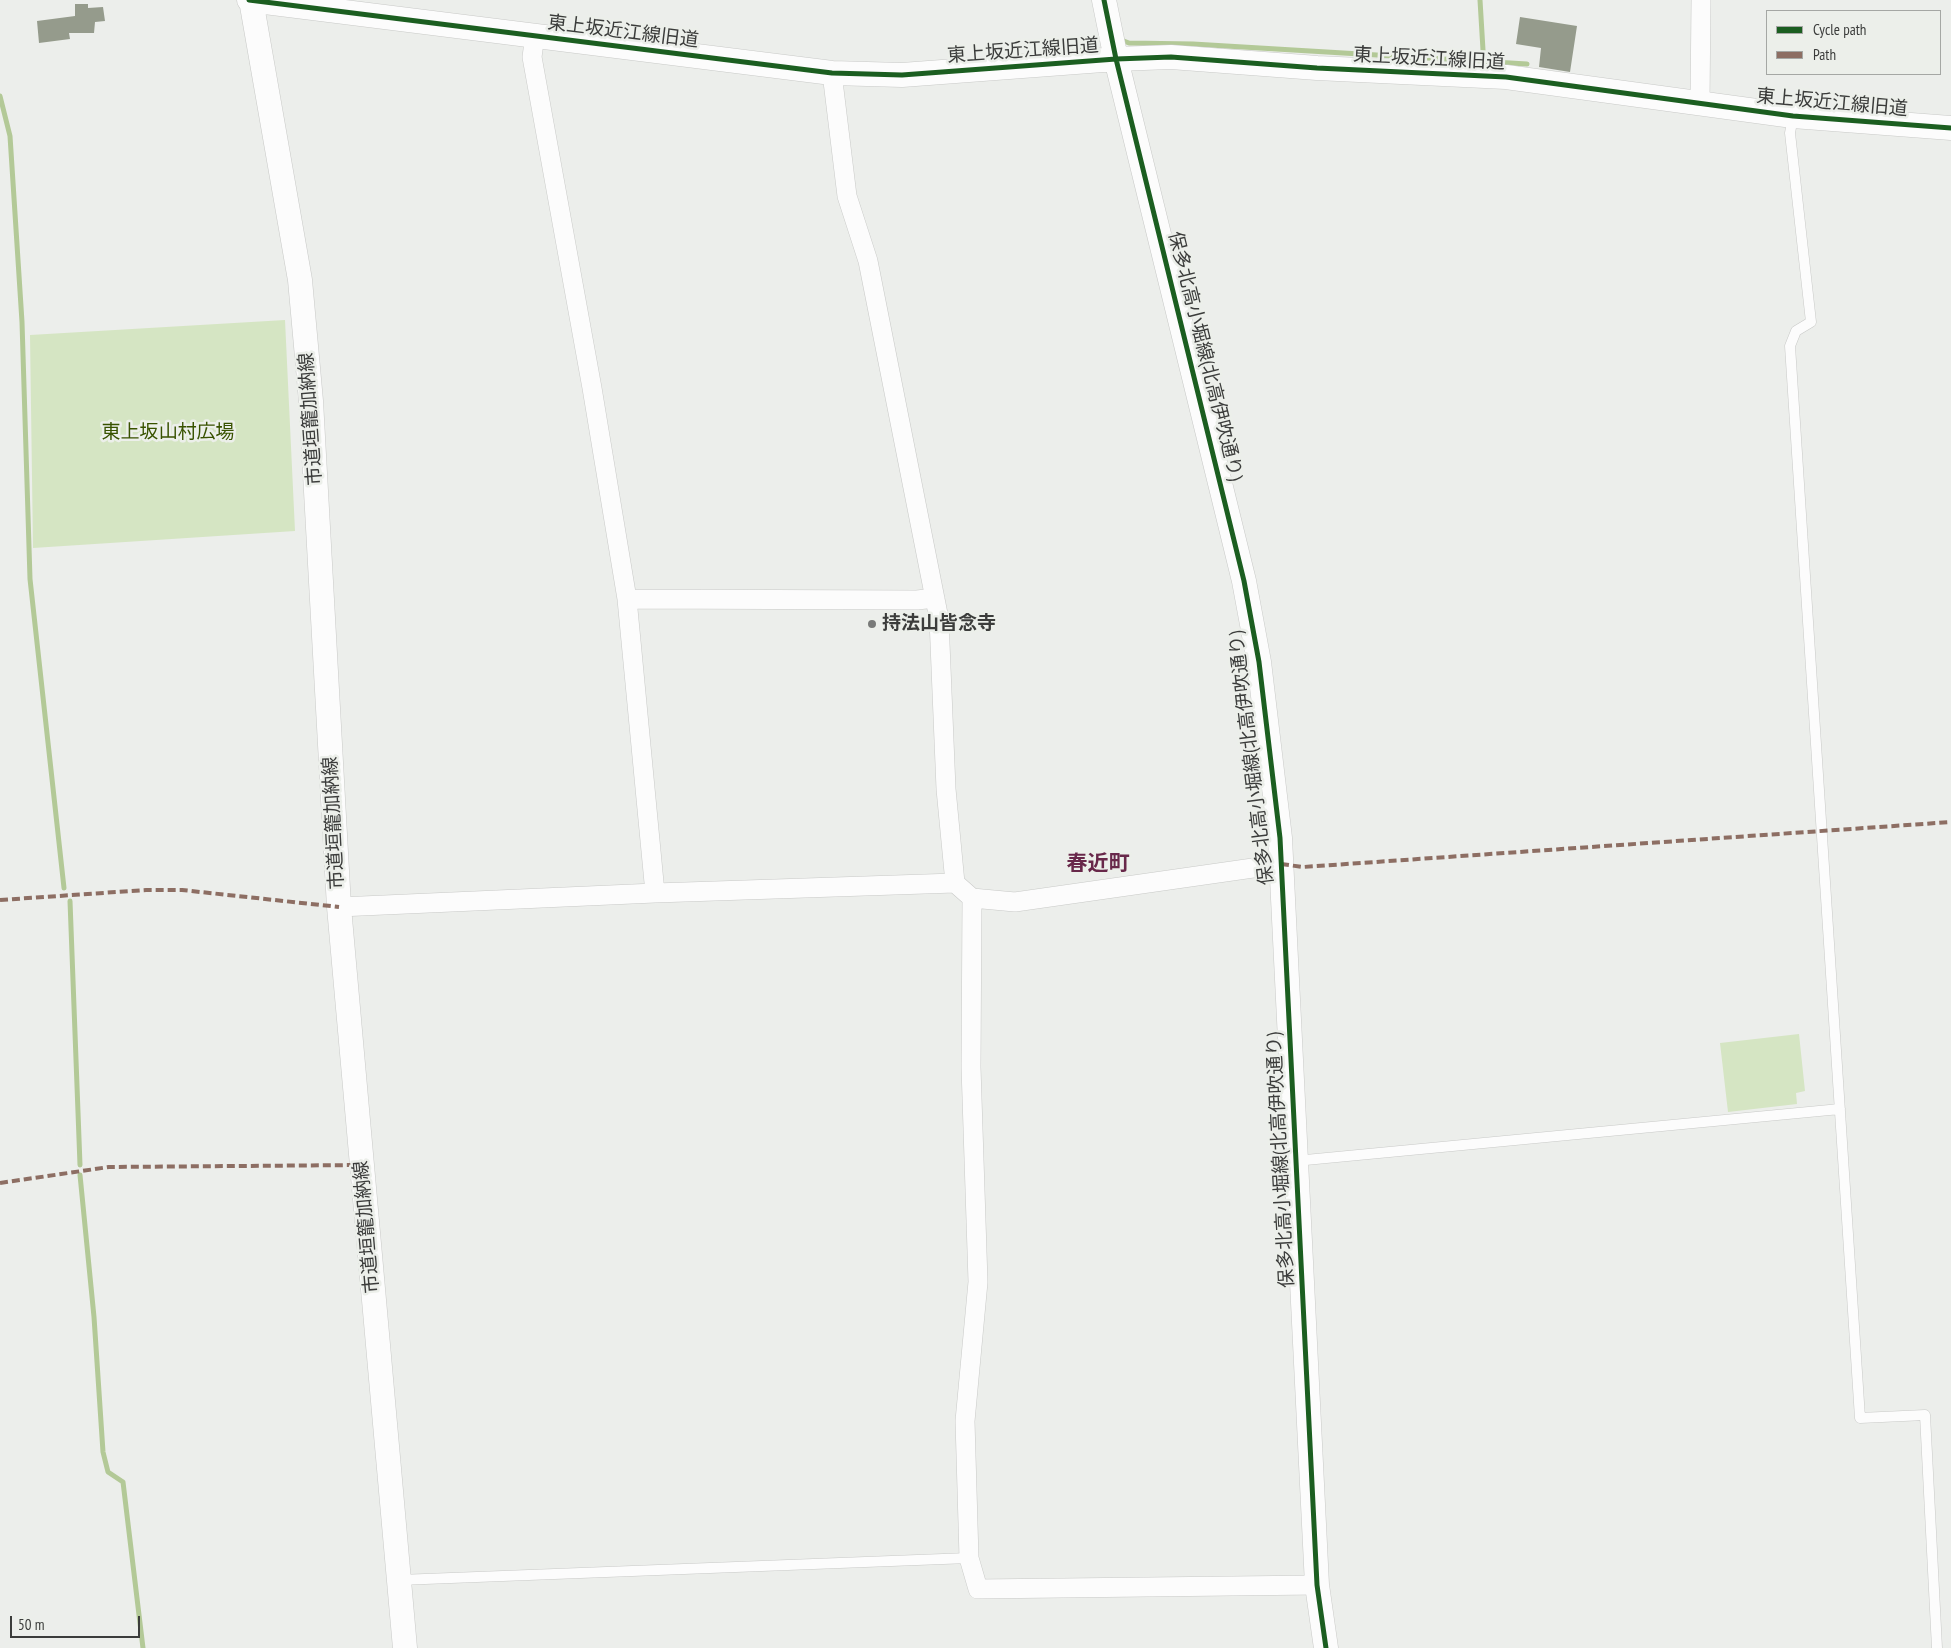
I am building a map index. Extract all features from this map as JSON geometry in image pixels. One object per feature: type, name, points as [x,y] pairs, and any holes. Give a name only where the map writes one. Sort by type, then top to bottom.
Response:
[{"type":"street","name":"東上坂近江線旧道","points":[[250,0],[832,73],[902,75],[1116,59],[1171,57],[1307,68],[1506,77],[1793,116],[1951,128]]},
{"type":"street","name":"市道垣籠加納線","points":[[250,0],[302,299],[312,411],[339,907],[405,1648]]},
{"type":"street","name":"保多北高小堀線(北高伊吹通り)","points":[[1104,0],[1116,59],[1244,581],[1259,662],[1282,864],[1317,1584],[1326,1648]]},
{"type":"street","points":[[1700,104],[1701,0]]},
{"type":"street","points":[[535,36],[532,57],[592,388],[627,599],[655,893]]},
{"type":"street","points":[[832,73],[847,196],[868,261],[939,619],[946,789],[955,884]]},
{"type":"street","points":[[627,599],[917,600],[935,598]]},
{"type":"street","points":[[339,907],[655,893],[955,884],[972,898],[1015,902],[1282,864]]},
{"type":"street","points":[[972,898],[971,1067],[978,1232],[978,1282],[965,1422],[969,1558],[978,1589],[1317,1584]]},
{"type":"lane","points":[[1793,116],[1790,133],[1811,322],[1796,332],[1790,346],[1860,1418],[1925,1415],[1937,1648]]},
{"type":"lane","points":[[1295,1161],[1840,1109]]},
{"type":"lane","points":[[399,1580],[969,1558]]},
{"type":"green space","name":"東上坂山村広場","points":[[285,320],[295,531],[33,548],[30,335]]},
{"type":"green space","points":[[1799,1034],[1805,1091],[1796,1093],[1797,1104],[1728,1112],[1720,1043]]},
{"type":"building","points":[[75,4],[88,4],[88,8],[103,7],[105,21],[95,22],[94,33],[69,33],[70,39],[39,43],[37,21],[75,16]]},
{"type":"building","points":[[1520,17],[1577,26],[1570,72],[1539,67],[1541,48],[1516,44]]},
{"type":"waterway","points":[[1480,0],[1483,50]]},
{"type":"waterway","points":[[1121,40],[1129,43],[1193,44],[1527,64]]},
{"type":"waterway","points":[[1044,53],[1093,48]]},
{"type":"waterway","points":[[0,96],[10,136],[22,322],[30,579],[64,888]]},
{"type":"waterway","points":[[70,901],[80,1165]]},
{"type":"waterway","points":[[80,1175],[94,1317],[103,1452],[108,1472],[123,1482],[143,1648]]},
{"type":"marked path","points":[[1281,864],[1303,867],[1951,822]]},
{"type":"marked path","points":[[0,900],[146,890],[182,890],[339,907]]},
{"type":"marked path","points":[[0,1183],[109,1167],[362,1165]]},
{"type":"cycle path","points":[[249,0],[832,73],[902,75],[1116,59],[1171,57],[1317,68],[1506,77],[1793,116],[1951,128]]},
{"type":"cycle path","points":[[1104,0],[1116,59],[1244,581],[1259,662],[1280,838],[1317,1585],[1326,1648]]},
{"type":"place","name":"持法山皆念寺","points":[[872,624]]},
{"type":"district","name":"春近町","points":[[1098,864]]}]
